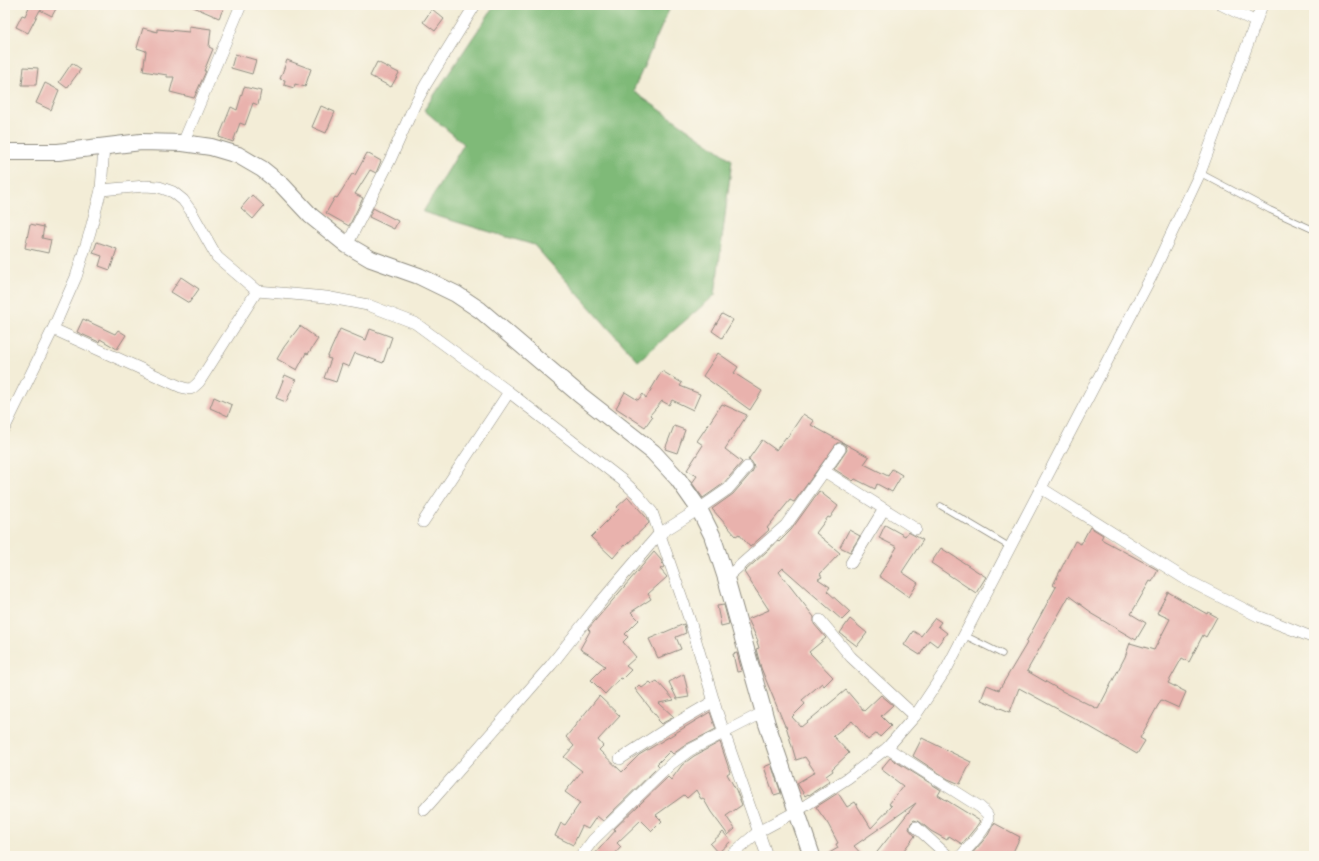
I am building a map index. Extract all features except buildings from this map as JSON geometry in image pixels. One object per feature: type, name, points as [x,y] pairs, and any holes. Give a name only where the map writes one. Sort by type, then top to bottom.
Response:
[{"type":"main road","points":[[5,152],[103,151],[141,142],[211,147],[238,156],[262,169],[282,185],[311,216],[347,245],[371,259],[419,276],[456,294],[480,310],[580,396],[653,452],[678,479],[693,513],[712,535],[726,578],[792,813],[812,856]]},
{"type":"street","points":[[183,144],[241,5]]},
{"type":"street","points":[[347,245],[390,160],[419,97],[475,5]]},
{"type":"street","points":[[1222,5],[1256,22]]},
{"type":"street","points":[[730,856],[761,831],[848,778],[887,748],[915,716],[948,668],[1151,277],[1200,173],[1262,5]]},
{"type":"street","points":[[5,427],[53,329],[76,277],[90,232],[101,187],[103,151]]},
{"type":"street","points":[[101,187],[145,186],[159,187],[173,192],[183,200],[191,211],[217,257],[257,291],[326,297],[368,305],[415,323],[509,392],[622,480],[637,494],[652,512],[662,532],[724,732],[761,831],[767,856]]},
{"type":"street","points":[[53,329],[181,387],[189,389],[199,382],[257,291]]},
{"type":"street","points":[[423,522],[509,392]]},
{"type":"street","points":[[726,578],[786,525],[840,450]]},
{"type":"street","points":[[424,810],[551,665],[603,598],[662,532],[728,489],[747,467]]},
{"type":"street","points":[[824,471],[916,529]]},
{"type":"street","points":[[1041,488],[1187,580],[1258,616],[1314,638]]},
{"type":"street","points":[[851,563],[884,510]]},
{"type":"street","points":[[820,620],[851,657],[915,716]]},
{"type":"street","points":[[620,760],[668,728],[714,701]]},
{"type":"street","points":[[581,856],[593,840],[671,764],[690,750],[764,712]]},
{"type":"street","points":[[887,748],[980,807],[987,813],[987,824],[962,856]]},
{"type":"street","points":[[916,827],[944,854]]},
{"type":"lane","points":[[1200,173],[1270,210],[1314,230]]},
{"type":"lane","points":[[941,506],[1010,547]]},
{"type":"lane","points":[[964,635],[1002,654]]},
{"type":"green space","points":[[495,5],[671,5],[633,91],[732,160],[715,295],[638,361],[534,245],[423,212],[464,144],[424,110]]}]
